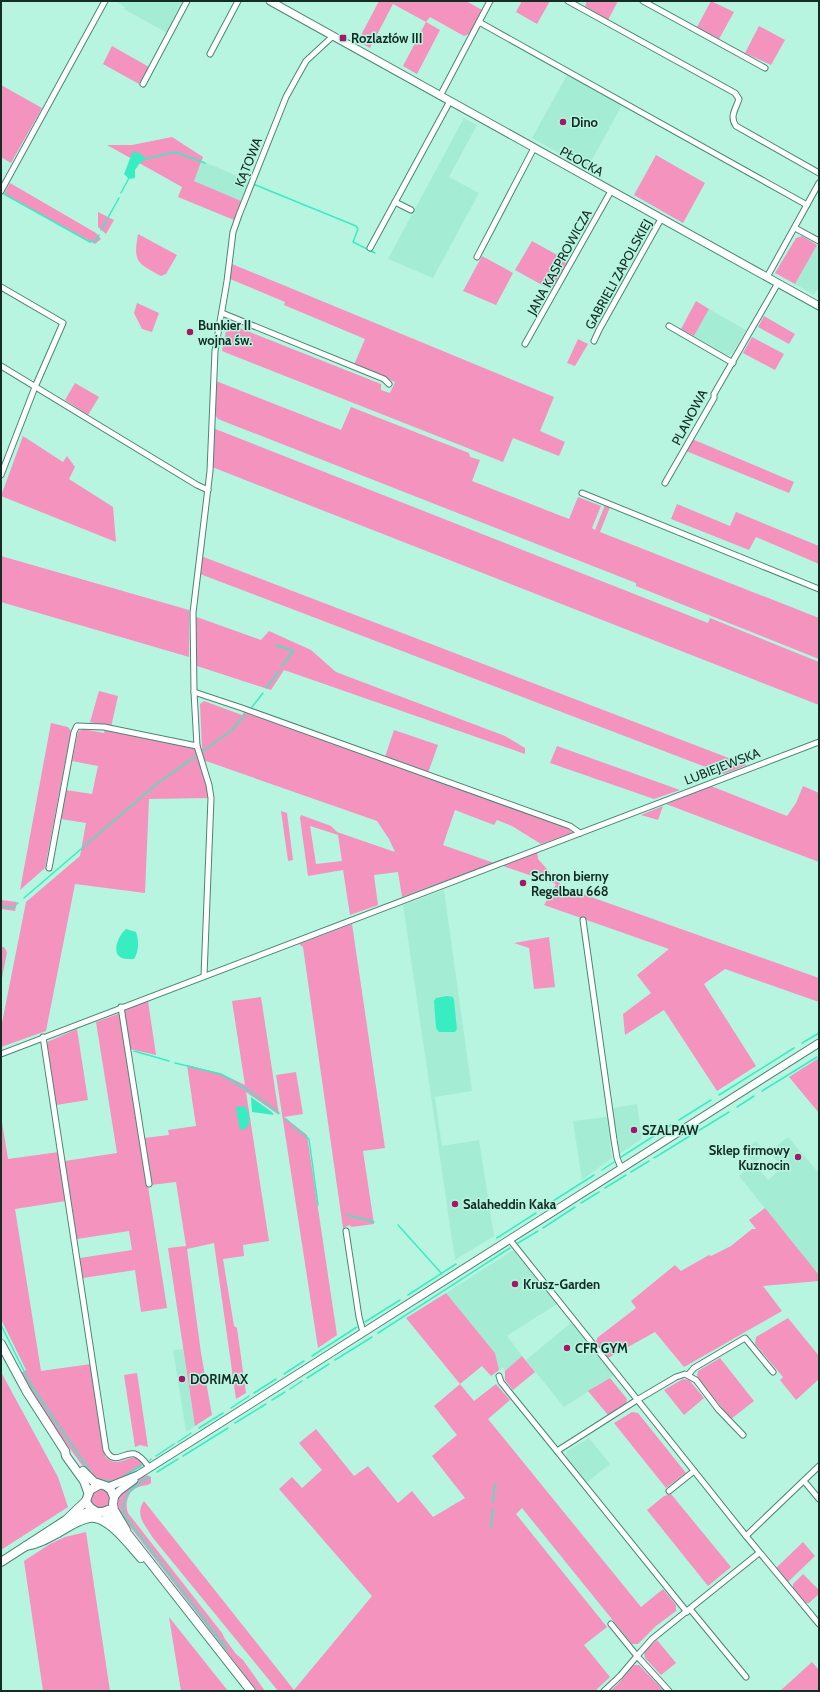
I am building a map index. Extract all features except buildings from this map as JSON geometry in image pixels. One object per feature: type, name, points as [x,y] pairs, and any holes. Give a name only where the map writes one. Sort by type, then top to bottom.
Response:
[{"type":"main road","points":[[1,1344],[27,1392],[65,1451],[66,1456],[84,1481],[88,1492]]},
{"type":"main road","points":[[65,1451],[89,1479],[99,1485],[108,1487],[113,1492],[114,1510],[127,1533],[251,1691]]},
{"type":"main road","points":[[1,1562],[66,1520],[86,1501],[88,1492],[93,1487],[99,1485]]},
{"type":"main road","points":[[86,1501],[93,1510],[99,1512],[104,1512],[110,1508],[114,1501]]},
{"type":"main road","points":[[66,1520],[93,1510]]},
{"type":"main road","points":[[104,1512],[127,1533]]},
{"type":"main road","points":[[26,1546],[35,1545],[84,1519],[99,1519],[110,1525],[145,1563],[157,1571]]},
{"type":"street","points":[[1,191],[105,1]]},
{"type":"street","points":[[143,84],[187,1]]},
{"type":"street","points":[[210,54],[238,1]]},
{"type":"street","name":"PŁOCKA","points":[[270,1],[819,306]]},
{"type":"street","points":[[440,96],[490,1]]},
{"type":"street","points":[[568,1],[735,93],[739,99],[733,114],[733,121],[736,126],[819,173]]},
{"type":"street","points":[[643,1],[765,68]]},
{"type":"street","points":[[479,22],[807,205]]},
{"type":"street","name":"KĄTOWA","points":[[204,976],[211,798],[210,785],[202,765],[197,746],[194,692],[193,613],[208,490],[215,351],[222,314],[234,227],[244,200],[286,97],[295,79],[306,61],[333,36]]},
{"type":"street","points":[[370,248],[450,101]]},
{"type":"street","points":[[476,257],[534,148]]},
{"type":"street","points":[[767,277],[819,183]]},
{"type":"street","name":"JANA KASPROWICZA","points":[[525,344],[612,191]]},
{"type":"street","points":[[395,202],[411,210]]},
{"type":"street","name":"GABRIELI ZAPOLSKIEJ","points":[[594,341],[661,219]]},
{"type":"street","points":[[795,228],[819,242]]},
{"type":"street","name":"PLANOWA","points":[[665,482],[778,284]]},
{"type":"street","points":[[1,287],[63,323],[35,387],[1,475]]},
{"type":"street","points":[[222,314],[384,379],[389,384]]},
{"type":"street","points":[[669,326],[732,363]]},
{"type":"street","points":[[1,366],[197,485],[208,490]]},
{"type":"street","points":[[582,493],[819,589]]},
{"type":"street","points":[[194,692],[570,826],[580,833]]},
{"type":"street","points":[[49,868],[74,732],[77,726],[104,727],[197,746]]},
{"type":"street","name":"LUBIEJEWSKA","points":[[1,1054],[634,811],[819,742]]},
{"type":"street","points":[[583,920],[615,1146],[617,1158],[621,1168]]},
{"type":"street","points":[[121,1007],[149,1184]]},
{"type":"street","points":[[43,1037],[106,1450],[109,1455],[114,1458],[133,1454],[137,1455],[142,1458],[149,1467]]},
{"type":"street","points":[[108,1487],[138,1474],[510,1240],[819,1043]]},
{"type":"street","points":[[346,1231],[359,1317],[363,1332]]},
{"type":"street","points":[[510,1240],[746,1536],[819,1624]]},
{"type":"street","points":[[688,1375],[694,1368],[745,1338],[773,1372]]},
{"type":"street","points":[[557,1451],[637,1400],[676,1377],[685,1374],[696,1380],[718,1409],[743,1435]]},
{"type":"street","points":[[499,1376],[501,1382],[557,1451],[746,1677]]},
{"type":"street","points":[[746,1536],[819,1466]]},
{"type":"street","points":[[669,1491],[694,1471]]},
{"type":"street","points":[[114,1501],[119,1490],[134,1480],[138,1474]]},
{"type":"street","points":[[804,1481],[819,1499]]},
{"type":"street","points":[[604,1691],[620,1676],[652,1639],[760,1553]]},
{"type":"street","points":[[611,1624],[637,1656],[669,1691]]},
{"type":"shaded area","points":[[115,1],[184,1],[167,33],[124,9],[125,7]]},
{"type":"shaded area","points":[[379,1],[466,1],[482,10],[469,34],[464,36],[430,17],[426,22],[393,4],[370,48],[358,41]]},
{"type":"shaded area","points":[[522,1],[550,1],[537,24],[516,12]]},
{"type":"shaded area","points":[[587,1],[618,1],[608,20],[585,6]]},
{"type":"shaded area","points":[[711,1],[734,12],[719,39],[697,27]]},
{"type":"shaded area","points":[[426,22],[440,30],[417,74],[403,66]]},
{"type":"shaded area","points":[[759,26],[785,40],[771,65],[745,53]]},
{"type":"shaded area","points":[[112,46],[149,67],[139,84],[103,64]]},
{"type":"shaded area","points":[[567,75],[622,105],[587,169],[532,138]]},
{"type":"shaded area","points":[[1,85],[42,108],[11,163],[1,157]]},
{"type":"shaded area","points":[[464,118],[477,125],[449,177],[479,193],[433,278],[388,259]]},
{"type":"shaded area","points":[[172,137],[203,157],[194,181],[241,201],[234,220],[178,197],[182,187],[107,145],[132,145]]},
{"type":"shaded area","points":[[133,151],[141,154],[146,159],[140,163],[135,170],[135,178],[129,179],[124,174]]},
{"type":"shaded area","points":[[656,155],[705,183],[683,223],[634,195]]},
{"type":"shaded area","points":[[202,161],[249,181],[241,201],[194,181]]},
{"type":"shaded area","points":[[10,183],[96,233],[101,239],[95,244],[4,194]]},
{"type":"shaded area","points":[[98,212],[114,220],[106,234],[98,227]]},
{"type":"shaded area","points":[[138,234],[177,255],[166,274],[161,276],[147,268],[139,261],[136,251]]},
{"type":"shaded area","points":[[802,236],[817,245],[795,284],[775,273],[796,238]]},
{"type":"shaded area","points":[[532,241],[568,261],[551,290],[515,270]]},
{"type":"shaded area","points":[[817,245],[819,246],[819,287],[814,295],[795,284]]},
{"type":"shaded area","points":[[482,256],[513,273],[496,305],[463,291]]},
{"type":"shaded area","points":[[232,264],[554,397],[540,431],[565,442],[559,456],[513,438],[503,462],[222,351],[227,326],[232,325],[381,384],[381,390],[390,393],[395,382],[354,365],[365,339],[284,305],[285,302],[230,279]]},
{"type":"shaded area","points":[[696,301],[709,309],[694,336],[681,329]]},
{"type":"shaded area","points":[[137,303],[159,313],[152,332],[142,329],[134,313]]},
{"type":"shaded area","points":[[709,309],[746,330],[732,354],[727,355],[694,336]]},
{"type":"shaded area","points":[[764,316],[795,334],[789,344],[758,327]]},
{"type":"shaded area","points":[[752,337],[784,354],[775,370],[743,353]]},
{"type":"shaded area","points":[[578,339],[588,344],[575,366],[567,363]]},
{"type":"shaded area","points":[[216,381],[341,430],[351,407],[469,453],[470,457],[480,460],[472,481],[569,519],[578,497],[601,506],[592,528],[595,530],[605,505],[610,507],[600,532],[819,618],[819,659],[636,586],[636,583],[218,419],[214,413]]},
{"type":"shaded area","points":[[75,383],[99,397],[88,415],[65,400]]},
{"type":"shaded area","points":[[213,428],[708,623],[710,618],[819,662],[819,705],[212,467]]},
{"type":"shaded area","points":[[23,436],[63,462],[67,456],[75,467],[69,479],[113,507],[116,542],[1,496]]},
{"type":"shaded area","points":[[692,439],[794,482],[789,493],[686,451]]},
{"type":"shaded area","points":[[677,504],[730,526],[736,512],[819,546],[819,564],[756,537],[749,550],[671,519]]},
{"type":"shaded area","points":[[1,556],[189,610],[189,657],[1,602]]},
{"type":"shaded area","points":[[201,556],[747,765],[724,774],[200,574]]},
{"type":"shaded area","points":[[194,616],[261,640],[269,631],[311,650],[336,672],[505,736],[525,748],[525,754],[284,670],[271,690],[194,665]]},
{"type":"shaded area","points":[[99,691],[118,696],[111,727],[90,722]]},
{"type":"shaded area","points":[[204,701],[242,715],[245,711],[569,827],[572,833],[541,844],[512,826],[497,820],[494,825],[455,810],[443,845],[494,863],[402,897],[398,872],[374,875],[378,905],[350,915],[343,870],[308,876],[300,818],[301,815],[331,826],[337,832],[395,852],[389,839],[377,821],[203,760],[200,750],[202,748],[200,704]],"holes":[[[310,826],[338,835],[342,861],[316,864]]]},
{"type":"shaded area","points":[[51,723],[68,727],[71,731],[45,868],[20,890]]},
{"type":"shaded area","points":[[105,728],[195,747],[210,798],[149,799],[145,893],[75,884],[46,1031],[1,1047],[1,1028],[26,902],[80,856],[86,823],[61,819],[66,790],[92,794],[98,766],[72,761],[78,732],[83,729],[104,733]]},
{"type":"shaded area","points":[[394,730],[438,745],[428,773],[385,757]]},
{"type":"shaded area","points":[[557,746],[680,790],[654,799],[550,763]]},
{"type":"shaded area","points":[[711,786],[787,816],[796,803],[803,786],[819,793],[819,862],[666,804]]},
{"type":"shaded area","points":[[663,806],[658,820],[641,815]]},
{"type":"shaded area","points":[[281,811],[287,813],[293,860],[288,861]]},
{"type":"shaded area","points":[[537,852],[538,859],[563,887],[819,978],[819,1002],[725,969],[704,984],[756,1066],[717,1091],[664,1010],[625,1035],[623,1014],[651,993],[637,975],[669,949],[544,905],[556,884],[503,866]]},
{"type":"shaded area","points":[[444,890],[472,1091],[435,1097],[442,1146],[479,1140],[494,1236],[455,1260],[403,905]]},
{"type":"shaded area","points":[[1,900],[17,902],[15,911],[1,909]]},
{"type":"shaded area","points":[[352,924],[385,1148],[363,1151],[374,1224],[351,1227],[350,1225],[343,1228],[303,947],[299,944]]},
{"type":"shaded area","points":[[126,929],[136,932],[137,935],[138,949],[134,959],[121,958],[117,952],[116,948],[118,941]]},
{"type":"shaded area","points":[[549,937],[555,987],[534,989],[529,948],[514,943]]},
{"type":"shaded area","points":[[1,947],[4,947],[7,952],[1,983]]},
{"type":"shaded area","points":[[447,996],[453,997],[454,1000],[457,1029],[455,1032],[439,1032],[436,1028],[434,1001],[436,998]]},
{"type":"shaded area","points":[[261,997],[279,1115],[246,1092],[269,1241],[243,1245],[244,1256],[223,1259],[234,1326],[237,1328],[246,1393],[236,1399],[214,1243],[187,1249],[201,1353],[212,1415],[195,1426],[168,1248],[186,1246],[176,1182],[151,1185],[144,1138],[169,1135],[168,1130],[196,1126],[187,1065],[222,1074],[245,1085],[232,1001]]},
{"type":"shaded area","points":[[148,1001],[156,1055],[130,1049],[124,1013],[125,1010]]},
{"type":"shaded area","points":[[121,1013],[167,1308],[141,1312],[135,1270],[83,1278],[80,1258],[132,1250],[129,1231],[77,1239],[65,1161],[117,1153],[96,1022]]},
{"type":"shaded area","points":[[77,1029],[88,1100],[56,1105],[47,1042]]},
{"type":"shaded area","points":[[819,1058],[819,1113],[789,1077]]},
{"type":"shaded area","points":[[296,1072],[303,1114],[284,1117],[307,1135],[337,1335],[318,1348],[276,1075]]},
{"type":"shaded area","points":[[251,1097],[272,1112],[274,1115],[252,1112]]},
{"type":"shaded area","points":[[637,1104],[642,1139],[619,1154],[613,1108]]},
{"type":"shaded area","points":[[238,1106],[246,1107],[249,1118],[247,1127],[241,1130],[236,1108]]},
{"type":"shaded area","points":[[1,1116],[8,1159],[59,1152],[66,1201],[15,1209],[41,1371],[91,1364],[105,1456],[109,1460],[116,1462],[137,1457],[143,1463],[141,1467],[118,1481],[110,1483],[95,1479],[84,1468],[49,1420],[21,1373],[26,1370],[1,1319]]},
{"type":"shaded area","points":[[607,1117],[612,1158],[582,1180],[573,1121]]},
{"type":"shaded area","points":[[788,1137],[819,1173],[819,1275],[739,1176],[753,1162],[744,1151],[756,1141],[766,1153],[754,1163],[768,1180],[782,1167],[769,1152]]},
{"type":"shaded area","points":[[765,1208],[819,1275],[819,1281],[763,1286],[782,1311],[684,1367],[655,1332],[608,1358],[596,1344],[597,1338],[636,1308],[631,1301],[675,1265],[681,1271],[709,1255],[711,1256],[731,1246],[752,1229],[756,1229],[749,1220]]},
{"type":"shaded area","points":[[513,1250],[557,1304],[507,1336],[522,1356],[505,1371],[503,1367],[499,1370],[495,1353],[446,1293]]},
{"type":"shaded area","points":[[446,1293],[495,1353],[499,1370],[491,1376],[482,1366],[460,1384],[406,1318]]},
{"type":"shaded area","points":[[788,1318],[819,1356],[819,1379],[796,1400],[780,1380],[783,1377],[755,1344],[756,1337]]},
{"type":"shaded area","points":[[572,1322],[614,1375],[564,1407],[526,1360]]},
{"type":"shaded area","points":[[183,1349],[195,1426],[186,1432],[173,1350]]},
{"type":"shaded area","points":[[522,1356],[535,1372],[513,1390],[505,1380],[505,1371]]},
{"type":"shaded area","points":[[720,1358],[754,1401],[731,1419],[697,1377],[698,1371]]},
{"type":"shaded area","points":[[1,1372],[58,1477],[68,1507],[1,1550]]},
{"type":"shaded area","points":[[137,1373],[148,1447],[140,1445],[135,1447],[124,1375]]},
{"type":"shaded area","points":[[610,1378],[627,1399],[626,1404],[608,1415],[588,1391]]},
{"type":"shaded area","points":[[683,1379],[689,1380],[704,1398],[684,1415],[664,1390]]},
{"type":"shaded area","points":[[460,1384],[474,1401],[496,1384],[510,1400],[488,1419],[641,1607],[663,1589],[676,1605],[676,1611],[656,1626],[638,1644],[632,1644],[522,1508],[516,1514],[607,1627],[584,1645],[610,1677],[595,1691],[278,1691],[153,1538],[142,1520],[140,1511],[141,1506],[144,1501],[294,1690],[372,1596],[279,1489],[292,1477],[302,1488],[322,1470],[299,1443],[316,1429],[354,1476],[368,1466],[398,1503],[412,1491],[433,1517],[465,1498],[432,1456],[457,1435],[434,1406]]},
{"type":"shaded area","points":[[632,1412],[638,1413],[686,1473],[666,1488],[614,1423]]},
{"type":"shaded area","points":[[589,1438],[610,1464],[587,1482],[566,1456],[567,1451]]},
{"type":"shaded area","points":[[146,1475],[151,1477],[151,1483],[138,1487],[131,1493],[127,1500],[128,1513],[222,1633],[236,1654],[243,1660],[265,1691],[257,1691],[121,1515],[118,1500],[120,1495],[128,1486]]},
{"type":"shaded area","points":[[101,1489],[108,1492],[111,1499],[108,1506],[101,1509],[94,1506],[91,1499],[94,1492]]},
{"type":"shaded area","points":[[671,1494],[731,1567],[708,1586],[647,1510],[664,1496]]},
{"type":"shaded area","points":[[86,1532],[110,1691],[43,1691],[24,1561],[50,1544],[65,1537]]},
{"type":"shaded area","points":[[803,1542],[815,1556],[788,1582],[776,1568]]},
{"type":"shaded area","points":[[803,1574],[819,1590],[819,1594],[809,1603],[806,1603],[793,1588],[793,1584]]},
{"type":"shaded area","points":[[169,1617],[228,1691],[181,1691]]},
{"type":"shaded area","points":[[657,1640],[676,1663],[661,1675],[645,1658],[644,1651]]},
{"type":"shaded area","points":[[812,1662],[819,1670],[819,1691],[780,1691]]},
{"type":"shaded area","points":[[634,1665],[639,1665],[664,1691],[610,1691]]},
{"type":"waterway","points":[[146,159],[175,152],[205,163]]},
{"type":"waterway","points":[[121,193],[129,178]]},
{"type":"waterway","points":[[253,184],[356,226],[358,229],[353,242],[375,253]]},
{"type":"waterway","points":[[4,194],[90,242],[96,240],[99,235]]},
{"type":"waterway","points":[[101,230],[119,198]]},
{"type":"waterway","points":[[276,645],[293,651],[282,666]]},
{"type":"waterway","points":[[266,688],[279,671]]},
{"type":"waterway","points":[[252,707],[263,693]]},
{"type":"waterway","points":[[202,752],[232,730],[245,715]]},
{"type":"waterway","points":[[24,898],[159,782],[196,756]]},
{"type":"waterway","points":[[1,906],[13,907],[18,903]]},
{"type":"waterway","points":[[802,1043],[819,1033]]},
{"type":"waterway","points":[[719,1095],[794,1048]]},
{"type":"waterway","points":[[134,1051],[169,1061]]},
{"type":"waterway","points":[[762,1091],[817,1057]]},
{"type":"waterway","points":[[175,1063],[221,1074],[249,1091],[279,1113]]},
{"type":"waterway","points":[[737,1107],[754,1096]]},
{"type":"waterway","points":[[679,1120],[711,1100]]},
{"type":"waterway","points":[[654,1158],[729,1112]]},
{"type":"waterway","points":[[286,1119],[289,1122]]},
{"type":"waterway","points":[[292,1125],[309,1139],[318,1205]]},
{"type":"waterway","points":[[621,1157],[671,1125]]},
{"type":"waterway","points":[[631,1172],[649,1161]]},
{"type":"waterway","points":[[602,1170],[614,1162]]},
{"type":"waterway","points":[[542,1208],[594,1175]]},
{"type":"waterway","points":[[605,1188],[626,1175]]},
{"type":"waterway","points":[[581,1203],[599,1192]]},
{"type":"waterway","points":[[543,1228],[575,1207]]},
{"type":"waterway","points":[[497,1238],[536,1213]]},
{"type":"waterway","points":[[347,1215],[374,1222]]},
{"type":"waterway","points":[[398,1225],[442,1274]]},
{"type":"waterway","points":[[518,1243],[538,1231]]},
{"type":"waterway","points":[[378,1333],[510,1248]]},
{"type":"waterway","points":[[408,1295],[456,1264]]},
{"type":"waterway","points":[[365,1322],[400,1300]]},
{"type":"waterway","points":[[1,1325],[31,1385],[93,1476],[97,1479],[112,1482]]},
{"type":"waterway","points":[[312,1356],[357,1327]]},
{"type":"waterway","points":[[335,1360],[372,1337]]},
{"type":"waterway","points":[[284,1374],[304,1361]]},
{"type":"waterway","points":[[307,1378],[329,1364]]},
{"type":"waterway","points":[[254,1393],[276,1379]]},
{"type":"waterway","points":[[290,1389],[302,1381]]},
{"type":"waterway","points":[[272,1400],[285,1392]]},
{"type":"waterway","points":[[231,1408],[249,1396]]},
{"type":"waterway","points":[[235,1423],[266,1404]]},
{"type":"waterway","points":[[199,1428],[223,1413]]},
{"type":"waterway","points":[[183,1456],[228,1428]]},
{"type":"waterway","points":[[178,1442],[191,1433]]},
{"type":"waterway","points":[[156,1456],[174,1444]]},
{"type":"waterway","points":[[157,1472],[178,1459]]},
{"type":"waterway","points":[[118,1480],[142,1465]]},
{"type":"waterway","points":[[149,1477],[129,1492],[124,1502],[124,1515],[227,1649]]},
{"type":"waterway","points":[[493,1502],[495,1484]]},
{"type":"waterway","points":[[491,1528],[493,1509]]},
{"type":"place","name":"Rozlazłów III","points":[[343,38]]},
{"type":"place","name":"Dino","points":[[563,122]]},
{"type":"place","name":"Bunkier II wojna św.","points":[[190,332]]},
{"type":"place","name":"Schron bierny Regelbau 668","points":[[523,883]]},
{"type":"place","name":"SZALPAW","points":[[634,1130]]},
{"type":"place","name":"Sklep firmowy Kuznocin","points":[[798,1157]]},
{"type":"place","name":"Salaheddin Kaka","points":[[455,1204]]},
{"type":"place","name":"Krusz-Garden","points":[[515,1284]]},
{"type":"place","name":"CFR GYM","points":[[567,1348]]},
{"type":"place","name":"DORIMAX","points":[[182,1379]]}]
